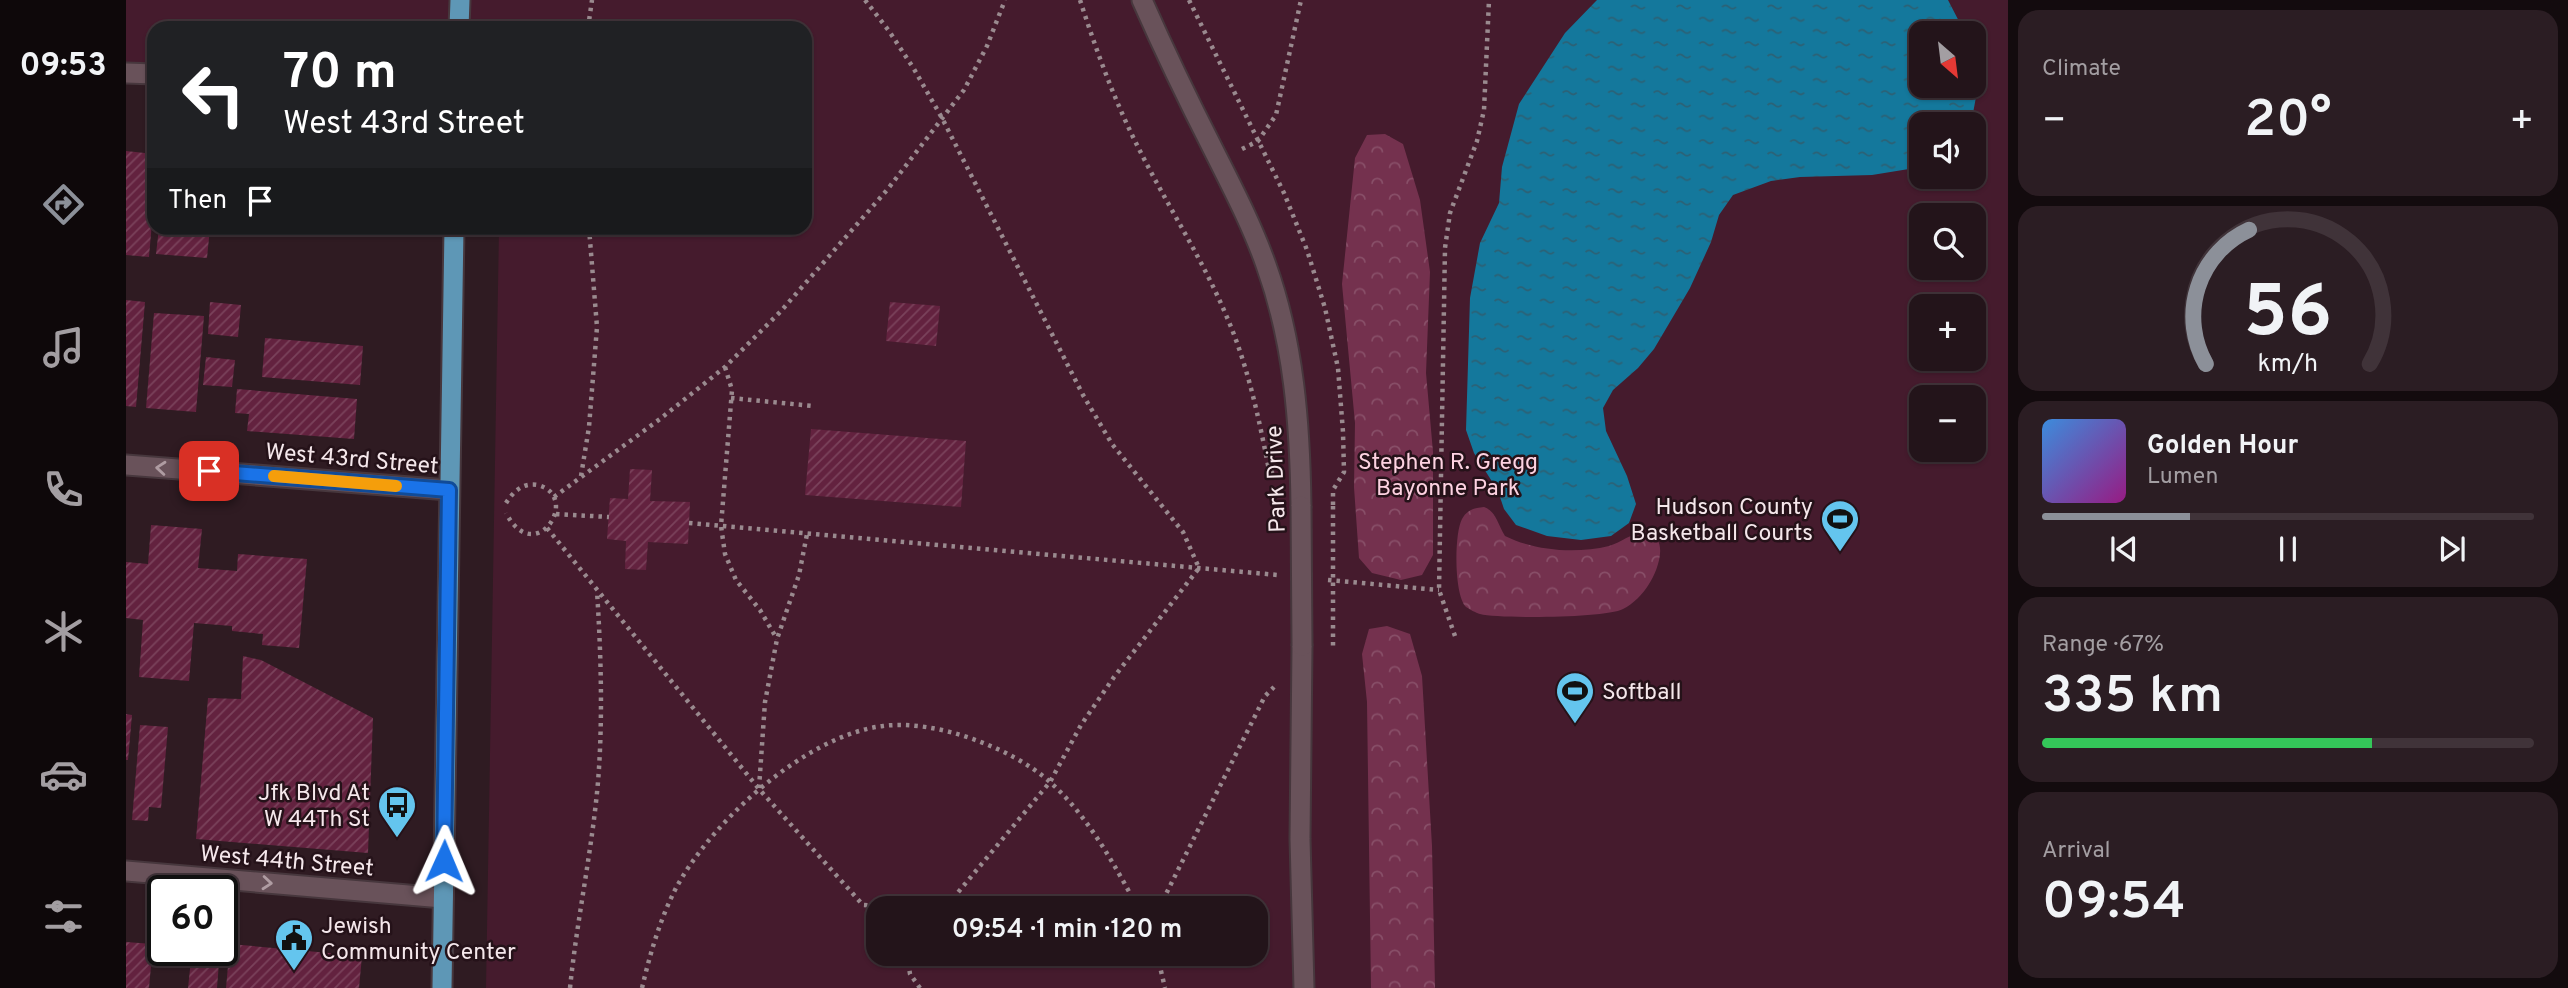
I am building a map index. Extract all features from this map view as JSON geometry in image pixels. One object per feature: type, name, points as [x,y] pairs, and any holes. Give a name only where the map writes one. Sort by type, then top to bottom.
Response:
[{"type":"main road","points":[[459,21],[460,0]]},
{"type":"main road","points":[[442,988],[454,235]]},
{"type":"street","name":"Park Drive","points":[[1142,0],[1244,211],[1267,265],[1294,375],[1301,481],[1300,839],[1304,988]]},
{"type":"street","points":[[126,73],[147,74]]},
{"type":"street","name":"West 43rd Street","points":[[126,465],[449,490]]},
{"type":"street","name":"West 44th Street","points":[[126,871],[443,898]]},
{"type":"path","points":[[589,21],[592,0]]},
{"type":"path","points":[[865,0],[895,40],[942,118],[1083,395],[1127,464],[1182,532],[1199,568]]},
{"type":"path","points":[[554,497],[725,367],[781,311],[887,190],[942,118],[970,79],[987,46],[1005,0]]},
{"type":"path","points":[[1080,0],[1116,99],[1138,148],[1210,278],[1227,318],[1251,386],[1270,471],[1283,482],[1301,481]]},
{"type":"path","points":[[1219,161],[1258,141],[1276,115],[1301,0]]},
{"type":"path","points":[[1455,636],[1439,590],[1445,248],[1450,213],[1477,141],[1484,110],[1489,0]]},
{"type":"path","points":[[581,477],[589,427],[597,327],[590,235]]},
{"type":"path","points":[[725,367],[732,384],[721,526],[725,554],[736,580],[760,610],[777,639]]},
{"type":"path","points":[[732,398],[813,406]]},
{"type":"path","points":[[506,503],[517,490],[530,485],[546,489],[554,497],[556,514],[547,528],[533,534],[524,533],[517,528],[506,513]]},
{"type":"path","points":[[1333,506],[1333,646]]},
{"type":"path","points":[[556,514],[609,517]]},
{"type":"path","points":[[689,523],[1279,576]]},
{"type":"path","points":[[547,528],[759,789],[866,905]]},
{"type":"path","points":[[759,789],[765,702],[777,639],[799,575],[807,534]]},
{"type":"path","points":[[955,896],[1050,782],[1081,725],[1114,677],[1199,568]]},
{"type":"path","points":[[1319,579],[1439,590]]},
{"type":"path","points":[[570,988],[598,782],[601,707],[597,590]]},
{"type":"path","points":[[1165,896],[1265,696],[1280,683],[1302,680]]},
{"type":"path","points":[[642,988],[652,945],[676,888],[706,844],[759,789],[787,767],[838,738],[884,725],[940,728],[1002,750],[1050,782],[1091,830],[1131,896]]},
{"type":"path","points":[[909,966],[910,974],[920,988]]},
{"type":"path","points":[[1160,966],[1165,988]]},
{"type":"green space","name":"Stephen R. Gregg Bayonne Park","points":[[126,0],[2008,0],[2008,988],[486,988],[499,235],[812,235],[812,21],[147,21],[147,68],[126,66]]},
{"type":"green space","points":[[1385,134],[1403,144],[1420,200],[1430,272],[1426,373],[1433,452],[1433,555],[1422,575],[1401,580],[1372,573],[1359,558],[1354,487],[1355,423],[1342,284],[1355,158],[1367,135]]},
{"type":"green space","points":[[1484,507],[1494,515],[1505,536],[1542,548],[1583,550],[1614,544],[1639,533],[1648,533],[1655,536],[1659,542],[1660,556],[1655,572],[1638,598],[1623,609],[1613,612],[1553,617],[1508,617],[1478,613],[1466,607],[1462,600],[1457,578],[1457,550],[1462,519],[1471,510]]},
{"type":"green space","points":[[1387,626],[1410,634],[1422,676],[1432,846],[1435,988],[1371,988],[1367,702],[1362,654],[1369,629]]},
{"type":"water","points":[[1597,0],[1948,0],[1959,21],[1909,21],[1909,98],[1976,98],[1973,112],[1909,112],[1909,169],[1872,175],[1800,177],[1771,181],[1733,195],[1719,215],[1711,242],[1690,288],[1654,349],[1638,368],[1613,390],[1603,408],[1606,431],[1627,476],[1636,504],[1629,523],[1611,536],[1581,540],[1547,536],[1516,525],[1504,509],[1498,491],[1474,453],[1466,430],[1470,298],[1480,243],[1499,203],[1502,167],[1519,104],[1565,33]]},
{"type":"building","points":[[126,151],[147,153],[147,235],[151,235],[149,257],[126,255]]},
{"type":"building","points":[[158,235],[209,235],[207,258],[156,254]]},
{"type":"building","points":[[126,300],[145,302],[136,407],[126,406]]},
{"type":"building","points":[[210,302],[241,305],[238,337],[208,334]]},
{"type":"building","points":[[890,302],[940,306],[936,346],[886,341]]},
{"type":"building","points":[[154,313],[204,316],[196,412],[146,408]]},
{"type":"building","points":[[265,338],[363,346],[360,385],[262,377]]},
{"type":"building","points":[[206,357],[235,360],[232,387],[203,385]]},
{"type":"building","points":[[237,389],[357,399],[354,439],[247,431],[249,414],[235,413]]},
{"type":"building","points":[[811,429],[966,441],[961,507],[805,495]]},
{"type":"building","points":[[630,469],[652,470],[650,501],[690,502],[688,544],[648,542],[646,570],[625,569],[626,541],[607,539],[610,498],[628,499]]},
{"type":"building","points":[[151,525],[202,529],[198,568],[237,571],[238,554],[307,559],[299,648],[262,645],[263,634],[232,631],[232,626],[194,623],[189,681],[139,677],[143,620],[126,618],[126,562],[148,564]]},
{"type":"building","points":[[243,656],[261,660],[373,718],[368,853],[196,839],[208,698],[241,699]]},
{"type":"building","points":[[126,714],[132,715],[128,760],[126,760]]},
{"type":"building","points":[[140,725],[168,727],[161,808],[149,807],[148,821],[132,820]]},
{"type":"building","points":[[126,942],[147,944],[147,966],[151,966],[149,988],[126,988]]},
{"type":"building","name":"Jewish Community Center","points":[[238,945],[362,956],[359,988],[226,988],[228,966],[238,966]]},
{"type":"building","points":[[190,966],[219,966],[217,988],[188,988]]},
{"type":"slow traffic","points":[[274,476],[396,486]]},
{"type":"place","name":"Hudson County Basketball Courts","points":[[1840,553]]},
{"type":"place","name":"Softball","points":[[1575,725]]},
{"type":"place","name":"Jfk Blvd At W 44Th St","points":[[397,839]]},
{"type":"place","name":"Jewish Community Center","points":[[294,972]]},
{"type":"route","points":[[209,471],[449,490],[444,861]]}]
